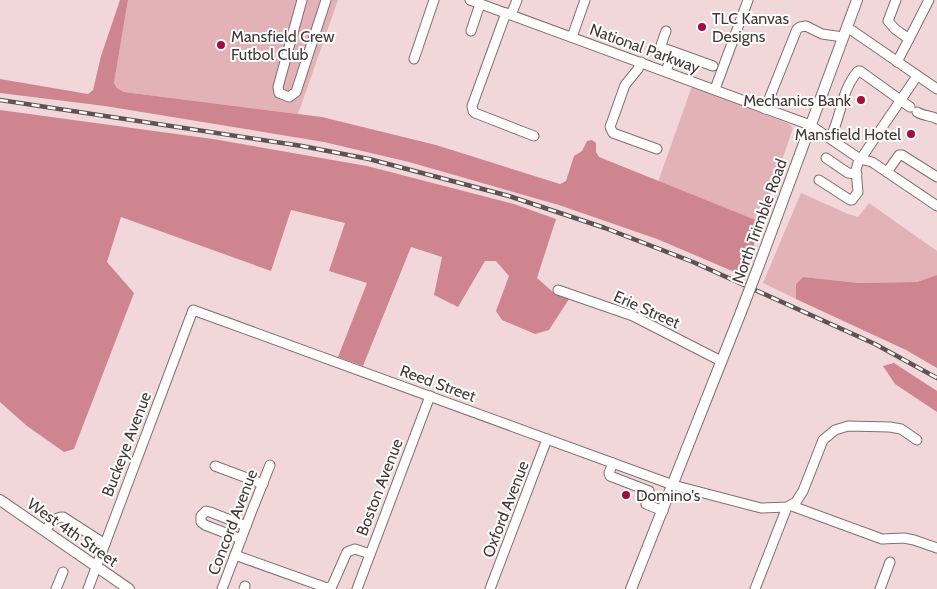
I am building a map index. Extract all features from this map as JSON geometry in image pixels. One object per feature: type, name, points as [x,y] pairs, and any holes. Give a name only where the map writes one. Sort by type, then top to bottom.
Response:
[{"type":"main road","name":"North Trimble Road","points":[[631,589],[759,265],[845,32],[854,1]]},
{"type":"main road","name":"West 4th Street","points":[[0,500],[129,589]]},
{"type":"street","points":[[302,0],[278,87],[279,93],[289,96],[296,92],[326,0]]},
{"type":"street","points":[[414,58],[434,0]]},
{"type":"street","name":"National Parkway","points":[[470,0],[810,125],[860,159],[872,162],[937,206]]},
{"type":"street","points":[[517,0],[509,14],[472,106],[475,113],[534,136]]},
{"type":"street","points":[[572,37],[585,0]]},
{"type":"street","points":[[715,89],[748,0]]},
{"type":"street","points":[[896,0],[888,20],[895,29],[909,40]]},
{"type":"street","points":[[897,62],[929,0]]},
{"type":"street","points":[[471,31],[480,4]]},
{"type":"street","points":[[765,109],[797,29],[800,26],[806,26],[822,34],[845,32],[897,62],[937,89]]},
{"type":"street","points":[[666,32],[661,47],[713,66]]},
{"type":"street","points":[[666,72],[673,52]]},
{"type":"street","points":[[641,62],[638,70],[625,85],[610,127],[613,134],[656,149]]},
{"type":"street","points":[[830,138],[841,103],[858,71],[923,116],[931,116],[937,119]]},
{"type":"street","points":[[819,180],[852,200],[858,192],[857,166],[860,159],[917,76]]},
{"type":"street","points":[[887,172],[899,155],[902,155],[937,178]]},
{"type":"street","points":[[826,158],[848,173],[857,174]]},
{"type":"street","name":"Erie Street","points":[[558,290],[633,316],[721,361]]},
{"type":"street","name":"Reed Street","points":[[193,310],[673,485],[761,508],[789,507]]},
{"type":"street","name":"Buckeye Avenue","points":[[88,589],[193,310]]},
{"type":"street","name":"Boston Avenue","points":[[357,589],[430,396]]},
{"type":"street","points":[[755,589],[789,507],[796,502],[803,490],[822,440],[835,430],[848,426],[901,429],[917,440]]},
{"type":"street","name":"Oxford Avenue","points":[[490,589],[547,439]]},
{"type":"street","points":[[613,463],[609,473],[610,476],[649,491],[646,504],[663,511]]},
{"type":"street","points":[[215,466],[263,484]]},
{"type":"street","name":"Concord Avenue","points":[[222,589],[270,466]]},
{"type":"street","points":[[789,507],[882,539],[904,538],[937,548]]},
{"type":"street","points":[[241,539],[205,525],[201,522],[201,516],[206,511],[246,526]]},
{"type":"street","points":[[45,531],[58,517],[62,517],[104,544]]},
{"type":"street","points":[[235,555],[327,588],[333,583],[343,557],[347,552],[355,549],[370,554]]},
{"type":"street","points":[[880,589],[890,562]]},
{"type":"street","points":[[56,589],[63,572]]},
{"type":"shaded area","points":[[120,0],[128,0],[114,83],[117,88],[124,92],[322,117],[436,145],[560,184],[566,181],[574,156],[582,151],[587,141],[592,140],[596,143],[596,152],[599,157],[758,221],[759,228],[744,276],[657,239],[559,205],[409,162],[324,142],[105,106],[0,93],[0,79],[88,94],[93,90],[101,56]]},
{"type":"shaded area","name":"Mansfield Crew Futbol Club","points":[[128,0],[338,0],[298,114],[124,92],[117,88],[114,83]]},
{"type":"shaded area","points":[[692,86],[789,124],[793,128],[759,228],[758,221],[658,182]]},
{"type":"shaded area","points":[[0,110],[213,139],[367,166],[514,204],[556,219],[537,278],[553,292],[569,299],[549,330],[535,334],[502,320],[496,311],[509,276],[496,261],[485,261],[458,307],[434,295],[442,257],[411,247],[363,366],[338,357],[367,283],[329,271],[345,223],[291,210],[271,271],[121,217],[107,262],[134,293],[74,449],[64,452],[27,426],[0,402]]},
{"type":"shaded area","points":[[801,193],[858,217],[869,203],[937,251],[937,275],[917,282],[859,283],[803,277],[796,284],[796,299],[763,283]]},
{"type":"shaded area","points":[[937,275],[937,368],[906,350],[796,299],[796,284],[803,277],[859,283],[917,282]]},
{"type":"shaded area","points":[[894,363],[937,391],[937,412],[895,384],[883,366]]},
{"type":"railway","points":[[0,100],[302,146],[369,159],[509,196],[605,228],[693,262],[875,344],[937,378]]},
{"type":"place","name":"TLC Kanvas Designs","points":[[702,27]]},
{"type":"place","name":"Mansfield Crew Futbol Club","points":[[221,45]]},
{"type":"place","name":"Mechanics Bank","points":[[861,100]]},
{"type":"place","name":"Mansfield Hotel","points":[[911,134]]},
{"type":"place","name":"Domino's","points":[[626,495]]}]
